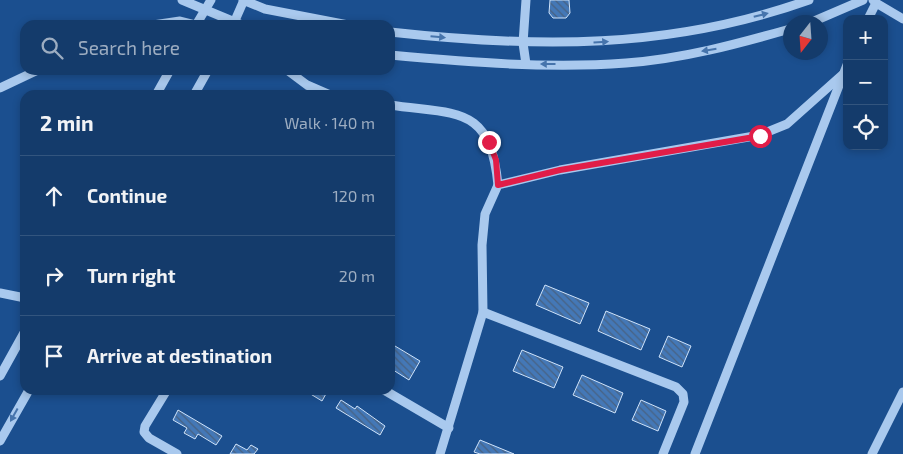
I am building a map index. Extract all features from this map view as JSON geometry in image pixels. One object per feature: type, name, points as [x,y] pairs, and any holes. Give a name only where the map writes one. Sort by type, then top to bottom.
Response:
[{"type":"street","points":[[182,0],[227,20]]},
{"type":"street","points":[[199,20],[211,0]]},
{"type":"street","points":[[237,20],[244,0],[265,9],[322,20]]},
{"type":"street","points":[[526,0],[523,43],[526,64]]},
{"type":"street","points":[[395,32],[523,43],[567,44],[627,40],[731,23],[779,11],[809,0]]},
{"type":"street","points":[[828,15],[863,0]]},
{"type":"street","points":[[869,15],[874,1],[903,18]]},
{"type":"street","points":[[395,55],[466,62],[526,64],[627,63],[720,48],[783,31]]},
{"type":"street","points":[[0,88],[27,75]]},
{"type":"street","points":[[159,90],[167,75]]},
{"type":"street","points":[[197,90],[205,75]]},
{"type":"street","points":[[294,75],[307,85],[318,90]]},
{"type":"street","points":[[498,185],[560,170],[760,136],[788,124],[815,102],[842,75]]},
{"type":"street","points":[[695,454],[842,75]]},
{"type":"street","points":[[395,106],[460,115],[476,122],[489,142],[496,160],[498,185],[485,214],[482,245],[483,312],[440,454]]},
{"type":"street","points":[[0,293],[20,297]]},
{"type":"street","points":[[483,312],[676,387],[683,394],[684,402],[663,454]]},
{"type":"street","points":[[0,376],[20,340]]},
{"type":"street","points":[[872,454],[903,392]]},
{"type":"street","points":[[0,441],[26,395]]},
{"type":"street","points":[[164,395],[145,426],[144,432],[149,438],[177,454]]},
{"type":"street","points":[[393,395],[449,428]]},
{"type":"building","points":[[550,0],[569,0],[570,13],[566,18],[553,18],[549,13]]},
{"type":"building","points":[[545,285],[589,303],[580,324],[536,305]]},
{"type":"building","points":[[606,311],[650,329],[641,350],[598,331]]},
{"type":"building","points":[[668,336],[691,346],[682,367],[659,357]]},
{"type":"building","points":[[395,346],[420,361],[409,380],[395,371]]},
{"type":"building","points":[[522,350],[563,367],[554,388],[513,371]]},
{"type":"building","points":[[582,375],[623,393],[615,413],[573,395]]},
{"type":"building","points":[[312,395],[325,395],[322,401]]},
{"type":"building","points":[[341,400],[355,409],[357,406],[385,426],[380,435],[336,408]]},
{"type":"building","points":[[641,400],[666,411],[658,431],[632,420]]},
{"type":"building","points":[[178,410],[222,436],[216,445],[198,434],[195,439],[184,433],[187,428],[173,420]]},
{"type":"building","points":[[480,440],[514,454],[480,454],[474,452]]},
{"type":"building","points":[[236,444],[247,450],[251,445],[258,449],[254,454],[230,454]]},
{"type":"route","points":[[489,142],[496,160],[498,185],[560,170],[760,136]]}]
